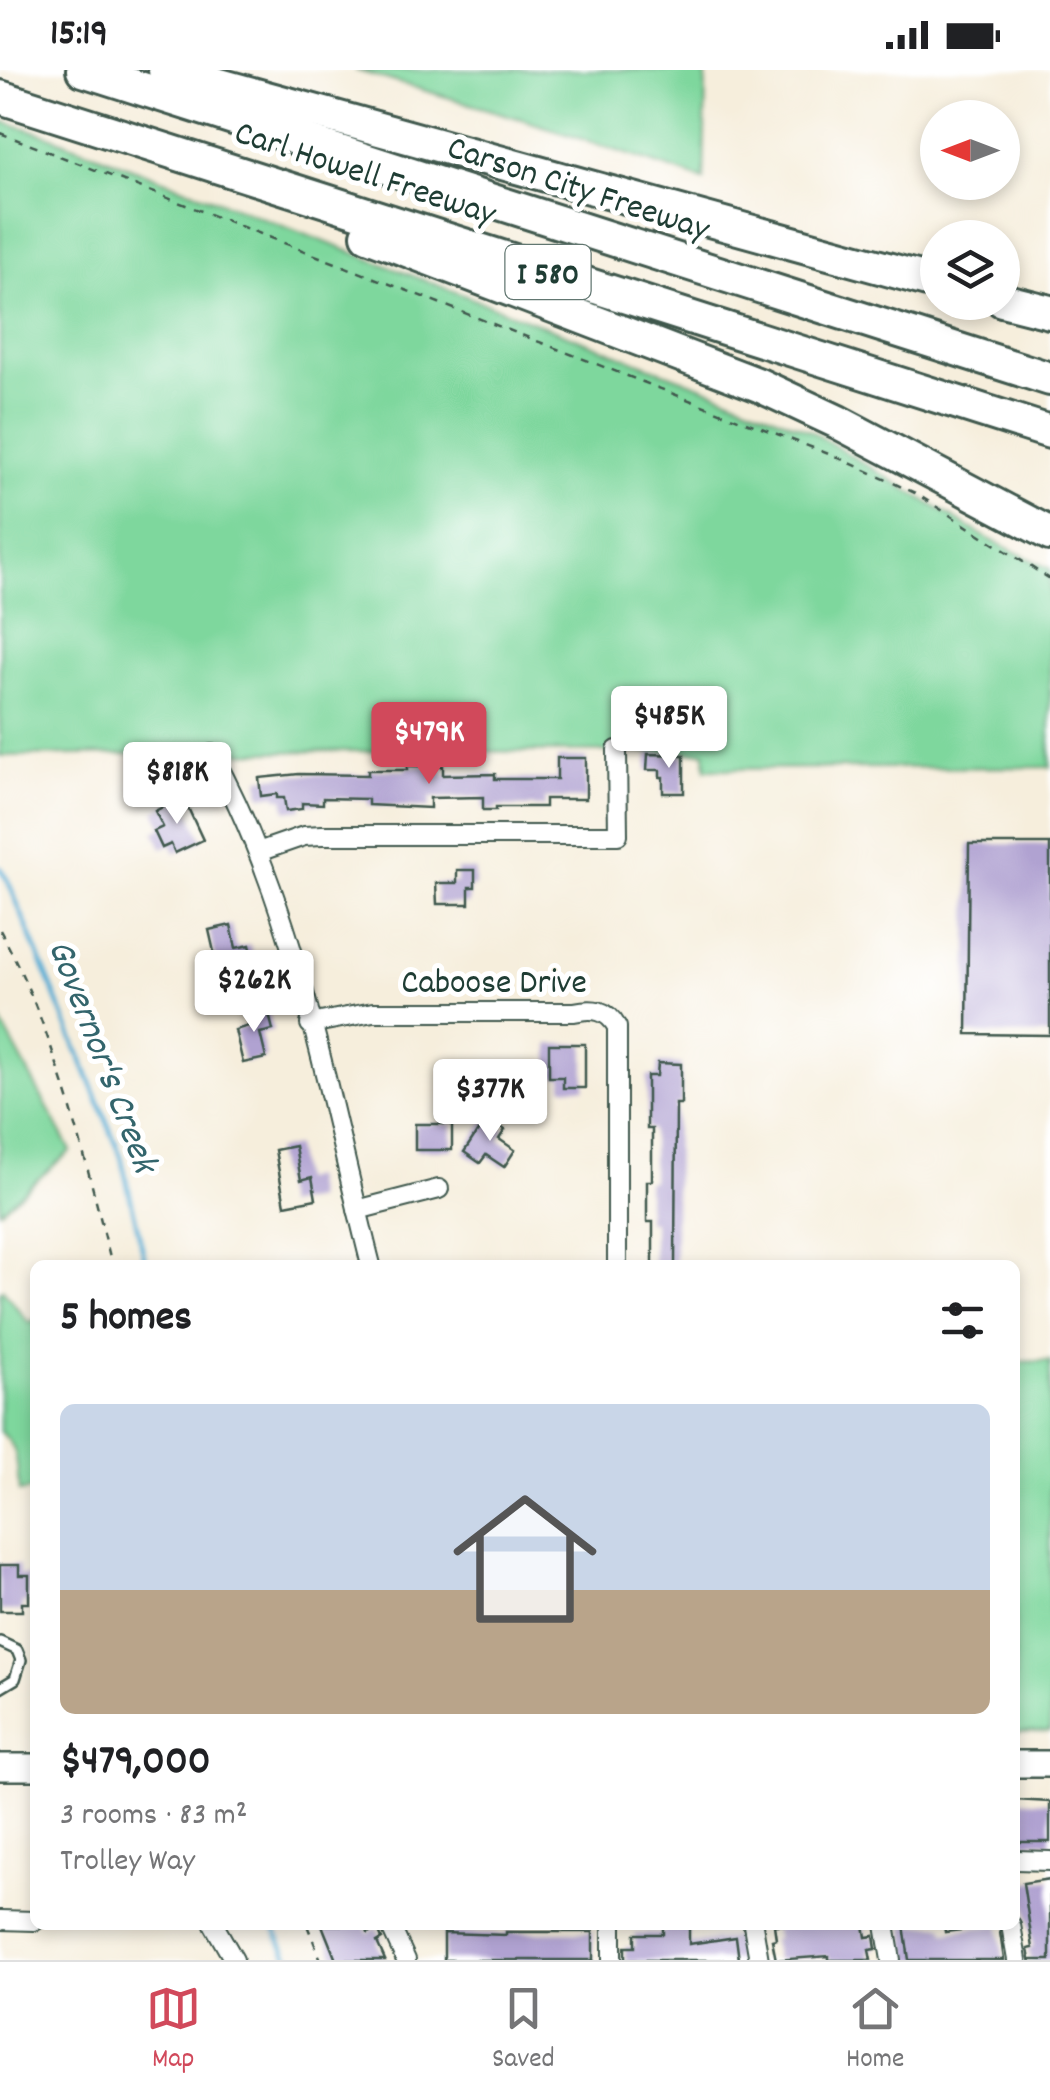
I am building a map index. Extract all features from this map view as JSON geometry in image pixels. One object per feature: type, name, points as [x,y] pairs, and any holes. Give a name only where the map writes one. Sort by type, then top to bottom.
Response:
[{"type":"highway","name":"Carson City Freeway","points":[[83,70],[1050,379]]},
{"type":"highway","points":[[165,70],[920,277]]},
{"type":"highway","name":"Carl Howell Freeway","points":[[0,96],[1050,432]]},
{"type":"highway","points":[[46,112],[760,385],[1050,534]]},
{"type":"highway","points":[[1020,304],[1050,312]]},
{"type":"highway","points":[[998,509],[1050,546]]},
{"type":"main road","points":[[1020,1764],[1050,1764]]},
{"type":"main road","points":[[0,1767],[30,1767]]},
{"type":"street","points":[[258,852],[304,836],[322,835],[618,835],[617,750]]},
{"type":"street","points":[[212,754],[258,852],[284,924],[370,1260]]},
{"type":"street","name":"Caboose Drive","points":[[310,1024],[373,1012],[586,1010],[596,1010],[616,1023],[617,1260]]},
{"type":"street","points":[[357,1210],[439,1188]]},
{"type":"street","points":[[1020,1860],[1050,1860]]},
{"type":"street","points":[[0,1920],[30,1921]]},
{"type":"street","points":[[217,1930],[234,1960]]},
{"type":"street","points":[[392,1930],[406,1960]]},
{"type":"street","points":[[612,1930],[612,1960]]},
{"type":"street","points":[[754,1930],[758,1960]]},
{"type":"street","points":[[886,1930],[891,1960]]},
{"type":"street","points":[[1013,1930],[1017,1960]]},
{"type":"lane","points":[[0,1642],[17,1650],[20,1660],[15,1679],[0,1688]]},
{"type":"path","points":[[0,133],[839,458],[915,493],[1050,579]]},
{"type":"path","points":[[0,930],[35,1003],[67,1088],[111,1260]]},
{"type":"path","points":[[309,1930],[321,1960]]},
{"type":"green space","points":[[355,70],[706,70],[704,180],[528,121]]},
{"type":"green space","points":[[0,121],[41,133],[809,430],[985,537],[1050,569],[1050,767],[706,769],[705,752],[330,751],[0,756]]},
{"type":"green space","points":[[0,1020],[71,1151],[0,1211]]},
{"type":"green space","points":[[3,1290],[30,1322],[30,1490],[19,1492],[14,1451],[0,1432]]},
{"type":"green space","points":[[1050,1361],[1050,1731],[1020,1732],[1020,1362]]},
{"type":"building","points":[[648,754],[684,755],[684,793],[663,793],[660,770],[647,770]]},
{"type":"building","points":[[557,758],[586,758],[586,799],[545,799],[545,807],[483,810],[483,797],[430,798],[430,808],[368,805],[368,799],[323,798],[323,804],[302,803],[302,809],[286,811],[284,798],[277,798],[277,794],[261,796],[259,778],[368,775],[368,770],[443,766],[443,775],[557,779]]},
{"type":"building","points":[[183,797],[203,840],[175,853],[171,844],[162,848],[154,831],[163,827],[155,811]]},
{"type":"building","points":[[969,844],[1050,844],[1050,1035],[967,1034]]},
{"type":"building","points":[[457,870],[475,870],[469,904],[437,904],[436,883],[457,883]]},
{"type":"building","points":[[231,925],[236,948],[250,945],[256,970],[238,975],[234,961],[217,965],[209,930]]},
{"type":"building","points":[[267,1006],[273,1030],[260,1033],[266,1058],[243,1063],[235,1030],[252,1025],[248,1011]]},
{"type":"building","points":[[549,1044],[585,1044],[585,1088],[563,1088],[563,1077],[549,1077]]},
{"type":"building","points":[[658,1063],[681,1064],[681,1104],[676,1104],[675,1260],[653,1260],[653,1222],[647,1222],[652,1129],[647,1129],[647,1076],[657,1076]]},
{"type":"building","points":[[487,1117],[505,1130],[499,1139],[515,1150],[504,1167],[486,1155],[480,1163],[464,1152]]},
{"type":"building","points":[[415,1124],[452,1124],[452,1150],[415,1150]]},
{"type":"building","points":[[295,1146],[301,1180],[312,1177],[316,1199],[285,1205],[275,1150]]},
{"type":"building","points":[[0,1565],[19,1565],[19,1575],[29,1575],[29,1603],[22,1603],[22,1611],[0,1611]]},
{"type":"building","points":[[1020,1800],[1050,1802],[1050,1842],[1020,1842]]},
{"type":"building","points":[[1050,1879],[1050,1960],[1030,1960],[1028,1949],[1033,1948],[1023,1883]]},
{"type":"building","points":[[324,1930],[378,1930],[382,1939],[377,1942],[385,1960],[336,1960]]},
{"type":"building","points":[[663,1930],[689,1930],[689,1944],[736,1937],[739,1960],[625,1960],[625,1947],[635,1947],[635,1934],[663,1934]]},
{"type":"building","points":[[775,1930],[865,1930],[866,1937],[874,1936],[876,1949],[869,1950],[871,1960],[829,1960],[829,1956],[776,1960],[772,1940],[776,1939]]},
{"type":"building","points":[[905,1930],[1000,1930],[1004,1960],[909,1960]]},
{"type":"building","points":[[593,1932],[593,1960],[444,1960],[444,1933]]},
{"type":"waterway","name":"Governor's Creek","points":[[0,868],[121,1156],[145,1260]]},
{"type":"waterway","name":"Governor's Creek","points":[[275,1930],[290,1960]]}]
